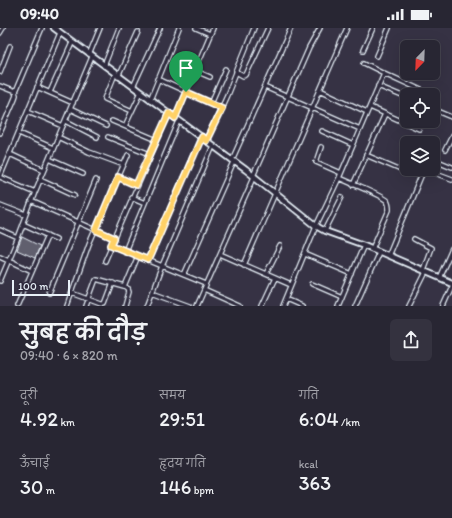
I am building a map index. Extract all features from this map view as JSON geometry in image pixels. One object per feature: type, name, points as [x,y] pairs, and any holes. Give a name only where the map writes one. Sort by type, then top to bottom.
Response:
[{"type":"street","points":[[0,33],[3,28]]},
{"type":"street","points":[[0,133],[15,98],[15,92],[42,28]]},
{"type":"street","points":[[54,28],[72,43],[202,137],[316,226],[424,271],[452,285],[443,306]]},
{"type":"street","points":[[0,281],[18,238],[34,192],[66,121],[100,28]]},
{"type":"street","points":[[104,66],[119,28]]},
{"type":"street","points":[[133,87],[160,28]]},
{"type":"street","points":[[150,100],[179,28]]},
{"type":"street","points":[[196,28],[210,34]]},
{"type":"street","points":[[125,251],[145,203],[186,92],[213,28]]},
{"type":"street","points":[[206,141],[222,108],[254,28]]},
{"type":"street","points":[[236,72],[243,76],[246,75],[268,28]]},
{"type":"street","points":[[184,275],[291,28]]},
{"type":"street","points":[[197,306],[287,96],[320,28]]},
{"type":"street","points":[[244,265],[347,28]]},
{"type":"street","points":[[363,50],[373,28]]},
{"type":"street","points":[[377,56],[389,28]]},
{"type":"street","points":[[132,111],[106,99],[138,32]]},
{"type":"street","points":[[34,192],[0,177],[60,33]]},
{"type":"street","points":[[50,92],[72,43]]},
{"type":"street","points":[[0,72],[10,46]]},
{"type":"street","points":[[176,63],[210,77]]},
{"type":"street","points":[[364,63],[417,88]]},
{"type":"street","points":[[211,103],[226,69]]},
{"type":"street","points":[[282,306],[384,73]]},
{"type":"street","points":[[158,79],[222,108]]},
{"type":"street","points":[[0,86],[15,92]]},
{"type":"street","points":[[37,86],[73,103]]},
{"type":"street","points":[[378,86],[400,95]]},
{"type":"street","points":[[265,87],[360,129]]},
{"type":"street","points":[[320,90],[367,112]]},
{"type":"street","points":[[125,126],[141,92]]},
{"type":"street","points":[[370,107],[419,129]]},
{"type":"street","points":[[70,109],[106,126]]},
{"type":"street","points":[[28,111],[63,126]]},
{"type":"street","points":[[440,112],[452,117]]},
{"type":"street","points":[[105,261],[136,185],[169,113]]},
{"type":"street","points":[[353,185],[384,114]]},
{"type":"street","points":[[66,121],[98,137]]},
{"type":"street","points":[[112,121],[157,140]]},
{"type":"street","points":[[322,131],[353,145]]},
{"type":"street","points":[[19,133],[53,148]]},
{"type":"street","points":[[445,150],[452,136]]},
{"type":"street","points":[[58,137],[89,152],[124,165]]},
{"type":"street","points":[[108,137],[150,154]]},
{"type":"street","points":[[148,260],[202,137]]},
{"type":"street","points":[[147,306],[162,266],[213,146]]},
{"type":"street","points":[[321,147],[316,162],[341,173]]},
{"type":"street","points":[[10,154],[44,170]]},
{"type":"street","points":[[67,306],[96,230],[128,155]]},
{"type":"street","points":[[366,155],[400,170]]},
{"type":"street","points":[[49,159],[83,174]]},
{"type":"street","points":[[440,162],[452,167]]},
{"type":"street","points":[[0,165],[4,167]]},
{"type":"street","points":[[440,175],[452,180]]},
{"type":"street","points":[[388,256],[422,176]]},
{"type":"street","points":[[118,177],[136,185]]},
{"type":"street","points":[[339,178],[379,196],[389,205],[389,210],[372,249]]},
{"type":"street","points":[[40,179],[75,195]]},
{"type":"street","points":[[49,293],[96,180]]},
{"type":"street","points":[[131,197],[145,203]]},
{"type":"street","points":[[325,231],[342,197]]},
{"type":"street","points":[[32,201],[114,238]]},
{"type":"street","points":[[0,204],[26,215]]},
{"type":"street","points":[[23,224],[56,239]]},
{"type":"street","points":[[0,230],[18,238]]},
{"type":"street","points":[[18,306],[48,235]]},
{"type":"street","points":[[410,306],[424,271],[431,248],[414,239]]},
{"type":"street","points":[[111,245],[206,284]]},
{"type":"street","points":[[338,306],[364,245]]},
{"type":"street","points":[[266,274],[280,246]]},
{"type":"street","points":[[439,278],[452,249]]},
{"type":"street","points":[[355,306],[379,252]]},
{"type":"street","points":[[220,254],[291,285]]},
{"type":"street","points":[[305,254],[352,274]]},
{"type":"street","points":[[0,256],[32,271]]},
{"type":"street","points":[[125,287],[138,256]]},
{"type":"street","points":[[262,306],[275,278]]},
{"type":"street","points":[[86,306],[96,279],[113,283],[128,289],[129,292],[124,306]]},
{"type":"street","points":[[72,293],[104,304],[113,283]]},
{"type":"street","points":[[312,284],[342,297]]},
{"type":"street","points":[[204,290],[240,306]]},
{"type":"street","points":[[152,292],[190,306]]},
{"type":"street","points":[[286,299],[302,306]]},
{"type":"building","points":[[22,237],[40,246],[35,258],[17,250]]},
{"type":"route","points":[[186,92],[222,108],[206,141],[202,137],[148,260],[111,245],[114,238],[96,230],[118,177],[136,185],[169,113],[175,118],[186,92]]}]
